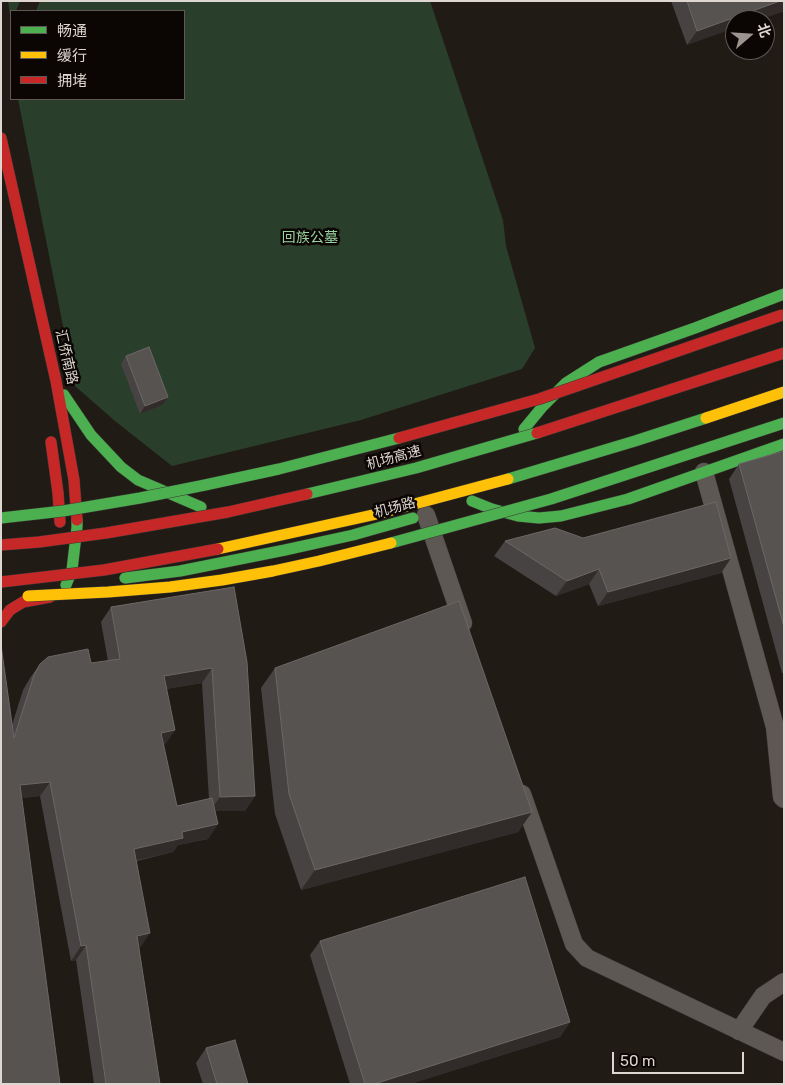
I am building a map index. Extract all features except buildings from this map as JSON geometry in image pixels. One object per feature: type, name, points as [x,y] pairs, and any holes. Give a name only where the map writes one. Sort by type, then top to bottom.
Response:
[{"type":"main road","name":"汇侨南路","points":[[1,138],[68,437],[74,480],[77,527],[72,570],[66,585]]},
{"type":"main road","points":[[524,429],[566,383],[599,362],[784,294]]},
{"type":"main road","points":[[1,518],[63,511],[158,494],[279,469],[377,444],[539,399],[783,314]]},
{"type":"main road","points":[[49,430],[57,484],[56,529],[77,527],[201,508],[321,482],[469,445],[704,371],[784,343]]},
{"type":"main road","name":"机场高速","points":[[1,545],[58,539],[159,524],[228,512],[352,484],[557,427],[784,353]]},
{"type":"main road","points":[[56,381],[91,435],[121,467],[138,480],[201,508]]},
{"type":"main road","points":[[1,582],[104,570],[185,555],[411,506],[564,463],[784,392]]},
{"type":"main road","points":[[507,491],[784,400]]},
{"type":"main road","points":[[6,594],[77,594],[162,587],[222,580],[301,565],[418,536],[551,499],[784,423]]},
{"type":"main road","points":[[490,496],[468,503],[518,516],[539,518],[561,516],[628,499],[784,444]]},
{"type":"main road","name":"机场路","points":[[6,594],[180,571],[223,563],[325,541],[430,513]]},
{"type":"main road","points":[[1,622],[10,610],[22,602],[82,591],[105,582]]},
{"type":"street","points":[[704,472],[779,726],[782,797],[784,799]]},
{"type":"street","points":[[430,513],[468,638]]},
{"type":"street","points":[[516,777],[574,944],[587,958],[784,1052]]},
{"type":"street","points":[[739,1031],[763,996],[784,982]]},
{"type":"green space","points":[[8,1],[20,1],[16,10],[10,10],[10,16]]},
{"type":"green space","name":"回族公墓","points":[[40,1],[430,1],[503,220],[506,246],[535,348],[522,369],[361,420],[172,466],[115,421],[75,386],[18,100],[185,100],[185,10],[36,10]]},
{"type":"traffic: fast","points":[[524,429],[566,383],[599,362],[784,294]]},
{"type":"traffic: fast","points":[[64,395],[91,435],[121,467],[138,480],[201,507]]},
{"type":"traffic: fast","points":[[508,479],[706,418]]},
{"type":"traffic: fast","points":[[391,543],[551,499],[784,423]]},
{"type":"traffic: fast","points":[[307,494],[416,468],[537,433]]},
{"type":"traffic: fast","points":[[1,518],[63,511],[205,485],[279,469],[399,438]]},
{"type":"traffic: fast","points":[[472,501],[518,516],[539,518],[561,516],[628,499],[784,444]]},
{"type":"traffic: fast","points":[[125,578],[180,571],[285,550],[353,535],[413,518]]},
{"type":"traffic: fast","points":[[66,585],[72,570],[77,520]]},
{"type":"traffic: jam","points":[[1,138],[56,381],[74,480],[77,520]]},
{"type":"traffic: jam","points":[[399,438],[539,399],[782,315]]},
{"type":"traffic: jam","points":[[537,433],[784,353]]},
{"type":"traffic: jam","points":[[51,442],[60,522]]},
{"type":"traffic: jam","points":[[1,545],[106,533],[228,512],[307,494]]},
{"type":"traffic: jam","points":[[1,582],[104,570],[218,549]]},
{"type":"traffic: jam","points":[[1,622],[10,610],[23,602],[50,597]]},
{"type":"traffic: slow","points":[[706,418],[784,392]]},
{"type":"traffic: slow","points":[[218,549],[377,514],[508,479]]},
{"type":"traffic: slow","points":[[28,596],[170,587],[222,580],[319,561],[391,543]]}]
